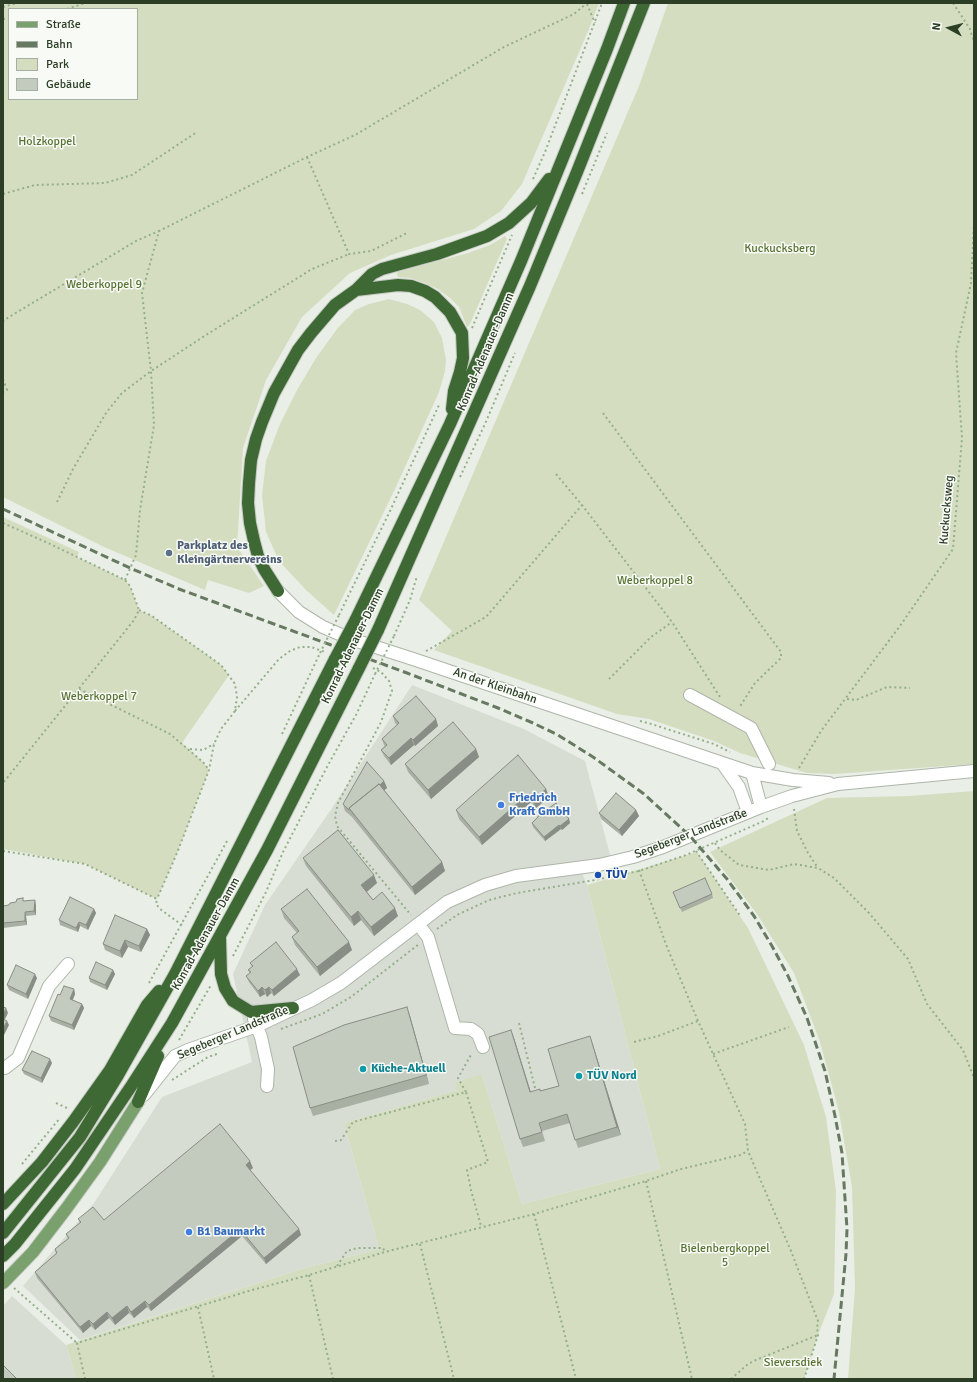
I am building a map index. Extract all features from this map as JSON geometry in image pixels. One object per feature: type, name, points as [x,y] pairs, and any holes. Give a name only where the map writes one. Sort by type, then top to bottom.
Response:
[{"type":"highway","name":"Konrad-Adenauer-Damm","points":[[3,1233],[80,1137],[118,1075],[175,974],[336,659],[450,424],[521,261],[604,57],[624,3]]},
{"type":"highway","name":"Konrad-Adenauer-Damm","points":[[3,1256],[15,1244],[75,1169],[172,1023],[267,850],[364,667],[378,630],[527,293],[644,3]]},
{"type":"highway","points":[[278,591],[264,569],[258,556],[250,523],[248,503],[249,483],[251,460],[256,439],[274,393],[298,350],[335,304],[356,290],[372,274],[382,269],[437,254],[487,236],[509,223],[531,203],[562,160]]},
{"type":"highway","points":[[356,290],[398,285],[411,286],[425,291],[435,297],[450,312],[462,333],[463,358],[454,391],[450,424]]},
{"type":"highway","points":[[220,937],[221,974],[226,988],[234,1001],[251,1012],[293,1008]]},
{"type":"highway","points":[[3,1204],[42,1162],[73,1122],[110,1070],[147,1005],[175,974]]},
{"type":"highway","points":[[138,1102],[172,1023]]},
{"type":"main road","points":[[8,1285],[100,1162],[138,1102]]},
{"type":"street","name":"An der Kleinbahn","points":[[278,591],[299,612],[323,627],[351,639],[752,773],[793,780],[838,784]]},
{"type":"street","points":[[690,695],[751,728],[769,764]]},
{"type":"street","points":[[722,763],[739,787],[748,812]]},
{"type":"street","name":"Segeberger Landstraße","points":[[138,1102],[175,1056],[188,1050],[259,1031],[293,1008],[312,1000],[341,983],[370,963],[448,902],[485,885],[516,876],[599,865],[633,857],[663,847],[761,807],[792,796],[838,784],[974,771]]},
{"type":"street","points":[[752,773],[761,807]]},
{"type":"street","points":[[418,924],[428,938],[455,1028],[471,1029],[478,1034],[483,1047]]},
{"type":"street","points":[[3,1068],[18,1058],[49,986],[68,964]]},
{"type":"street","points":[[251,1012],[259,1031],[268,1069],[267,1086]]},
{"type":"path","points":[[3,7],[17,3]]},
{"type":"path","points":[[70,8],[85,3]]},
{"type":"path","points":[[3,322],[136,241],[355,135],[504,47],[574,14],[587,3],[595,23]]},
{"type":"path","points":[[953,3],[970,29],[974,42]]},
{"type":"path","points":[[3,194],[35,185],[105,183],[132,175],[197,132]]},
{"type":"path","points":[[308,157],[349,254]]},
{"type":"path","name":"Kuckucksweg","points":[[793,780],[821,731],[847,699],[900,626],[953,549],[962,438],[956,353],[970,283],[974,224]]},
{"type":"path","points":[[125,580],[136,555],[140,510],[151,452],[154,425],[151,371],[142,293],[159,231]]},
{"type":"path","points":[[57,502],[73,469],[106,413],[122,393],[151,371],[206,335],[312,269],[349,254],[371,251],[407,233]]},
{"type":"path","points":[[970,283],[974,284]]},
{"type":"path","points":[[3,379],[7,390],[3,392]]},
{"type":"path","points":[[603,413],[781,652],[781,658],[755,683],[733,717]]},
{"type":"path","points":[[281,736],[435,415]]},
{"type":"path","points":[[556,474],[582,505],[672,622],[721,698]]},
{"type":"path","points":[[413,659],[486,617],[582,505]]},
{"type":"path","points":[[3,523],[125,580],[130,586],[139,610],[152,616],[221,665],[235,684],[237,697],[235,711]]},
{"type":"path","points":[[3,783],[134,620],[139,610]]},
{"type":"path","points":[[609,679],[651,636],[672,622]]},
{"type":"path","points":[[231,961],[266,892],[287,845],[328,764],[356,715],[394,636]]},
{"type":"path","points":[[182,925],[160,909],[156,904],[209,770],[214,744],[221,729],[279,659],[290,651],[300,647],[311,647],[325,652]]},
{"type":"path","points":[[364,667],[376,669],[389,681],[392,691],[381,722],[338,803],[335,816],[337,826],[418,924]]},
{"type":"path","points":[[847,699],[856,700],[887,687],[910,688]]},
{"type":"path","points":[[79,689],[170,734],[189,749],[209,770]]},
{"type":"path","points":[[189,749],[203,750],[214,744]]},
{"type":"path","points":[[792,796],[797,831],[808,853],[818,868]]},
{"type":"path","points":[[259,1031],[322,1014],[351,997],[428,938],[441,925],[457,915],[489,900],[517,892],[595,880],[639,871],[696,851],[770,817]]},
{"type":"path","points":[[148,985],[228,839]]},
{"type":"path","points":[[715,843],[720,850],[738,865],[770,870],[794,864],[818,868],[834,878],[864,908],[908,959],[927,1004],[963,1050],[974,1078]]},
{"type":"path","points":[[3,851],[85,864],[157,899]]},
{"type":"path","points":[[696,851],[741,917]]},
{"type":"path","points":[[639,871],[667,947],[698,1021],[745,1124],[748,1151],[791,1251],[818,1321],[818,1335],[804,1379]]},
{"type":"path","points":[[176,1045],[208,989],[214,982]]},
{"type":"path","points":[[634,1042],[658,1036],[698,1021]]},
{"type":"path","points":[[518,1023],[538,1099]]},
{"type":"path","points":[[714,1054],[789,1027]]},
{"type":"path","points":[[170,1082],[208,1058],[222,1052]]},
{"type":"path","points":[[472,1054],[458,1078],[466,1092],[488,1162],[467,1170],[481,1226]]},
{"type":"path","points":[[335,1141],[341,1140],[353,1122],[466,1092]]},
{"type":"path","points":[[56,1103],[67,1108],[71,1102]]},
{"type":"path","points":[[18,1169],[62,1114]]},
{"type":"path","points":[[77,1343],[252,1290],[481,1226],[534,1214],[646,1181],[681,1169],[748,1151]]},
{"type":"path","points":[[646,1181],[692,1379]]},
{"type":"path","points":[[534,1214],[576,1379]]},
{"type":"path","points":[[420,1244],[454,1379]]},
{"type":"path","points":[[336,1267],[346,1251],[357,1248],[383,1248],[385,1252]]},
{"type":"path","points":[[309,1275],[333,1379]]},
{"type":"path","points":[[8,1285],[77,1343],[85,1379]]},
{"type":"path","points":[[198,1307],[214,1379]]},
{"type":"path","points":[[731,1379],[748,1364],[818,1335]]},
{"type":"shaded area","points":[[412,685],[524,729],[585,761],[612,862],[580,868],[587,885],[660,1169],[522,1204],[482,1074],[457,1090],[344,1123],[379,1249],[301,1269],[80,1340],[23,1286],[94,1203],[162,1097],[252,1062],[233,974],[265,905],[332,808]]},
{"type":"shaded area","points":[[12,1296],[66,1345],[76,1379],[3,1379],[3,1306]]},
{"type":"green space","points":[[3,3],[599,3],[522,184],[501,211],[474,229],[391,255],[350,273],[302,317],[266,380],[243,448],[237,547],[264,586],[249,593],[208,580],[205,590],[104,547],[3,497]]},
{"type":"green space","name":"Kuckucksberg","points":[[668,3],[974,3],[974,764],[835,774],[807,773],[740,753],[714,741],[649,719],[617,714],[434,650],[452,631],[419,600],[639,86]]},
{"type":"green space","points":[[505,236],[507,239],[470,324],[467,327],[459,307],[438,289],[410,278],[398,277],[398,272],[468,253],[490,245]]},
{"type":"green space","points":[[389,299],[407,304],[420,310],[434,322],[442,338],[446,360],[445,371],[439,392],[395,489],[334,615],[306,590],[279,561],[266,532],[262,495],[266,461],[280,424],[297,390],[316,358],[337,329],[355,310],[369,304]]},
{"type":"green space","name":"Weberkoppel 7","points":[[3,517],[79,552],[77,557],[125,580],[130,586],[139,610],[152,616],[221,665],[229,675],[182,743],[203,762],[209,770],[177,853],[157,899],[85,864],[3,849]]},
{"type":"green space","points":[[974,791],[974,1379],[848,1379],[855,1288],[852,1187],[839,1112],[820,1042],[794,973],[757,914],[710,852],[827,798],[909,796]]},
{"type":"green space","name":"Bielenbergkoppel 5","points":[[697,852],[748,928],[804,1045],[826,1117],[836,1191],[834,1294],[818,1335],[804,1379],[76,1379],[66,1345],[301,1269],[379,1249],[344,1123],[457,1090],[455,1083],[482,1074],[522,1204],[660,1169],[587,885]]},
{"type":"building","points":[[416,696],[436,719],[413,740],[411,738],[389,758],[381,750],[387,745],[382,739],[399,723],[393,716]]},
{"type":"building","points":[[453,722],[476,749],[428,790],[405,764]]},
{"type":"building","name":"Friedrich Kraft GmbH","points":[[518,755],[546,789],[533,800],[528,794],[479,837],[456,810]]},
{"type":"building","points":[[367,762],[384,781],[349,808],[349,810],[343,804]]},
{"type":"building","points":[[379,784],[442,862],[412,887],[349,808]]},
{"type":"building","points":[[616,793],[636,810],[619,830],[599,813]]},
{"type":"building","points":[[556,803],[569,819],[544,837],[532,823],[538,816]]},
{"type":"building","points":[[338,830],[374,875],[361,885],[373,900],[382,892],[395,908],[371,927],[358,911],[351,917],[303,858]]},
{"type":"building","points":[[705,878],[712,894],[680,908],[673,892]]},
{"type":"building","points":[[307,889],[349,942],[317,967],[292,937],[299,931],[281,909]]},
{"type":"building","points":[[70,897],[94,909],[86,925],[79,922],[76,928],[59,920]]},
{"type":"building","points":[[23,898],[23,901],[35,900],[34,911],[25,912],[25,921],[3,923],[3,906],[16,902],[17,899]]},
{"type":"building","points":[[115,915],[147,929],[139,946],[125,940],[120,951],[103,944]]},
{"type":"building","points":[[276,942],[297,969],[272,990],[269,987],[265,990],[262,987],[258,991],[246,976],[251,972],[248,970],[253,966],[250,963]]},
{"type":"building","points":[[96,962],[113,970],[105,985],[89,978]]},
{"type":"building","points":[[16,965],[35,974],[26,994],[7,985]]},
{"type":"building","points":[[64,986],[74,989],[70,999],[82,1004],[72,1025],[49,1016],[58,994],[60,995]]},
{"type":"building","points":[[3,1007],[6,1008],[3,1015]]},
{"type":"building","name":"Küche-Aktuell","points":[[407,1007],[426,1075],[310,1108],[293,1047],[344,1025]]},
{"type":"building","points":[[3,1019],[7,1021],[3,1029]]},
{"type":"building","name":"TÜV Nord","points":[[511,1030],[530,1092],[559,1086],[548,1049],[590,1036],[617,1127],[575,1140],[567,1114],[539,1123],[542,1132],[520,1139],[489,1037]]},
{"type":"building","points":[[32,1051],[50,1059],[41,1078],[22,1070]]},
{"type":"building","name":"B1 Baumarkt","points":[[220,1124],[250,1161],[246,1165],[299,1229],[264,1258],[240,1229],[149,1305],[145,1301],[131,1312],[127,1306],[112,1318],[107,1312],[93,1324],[89,1320],[80,1327],[35,1272],[57,1253],[55,1249],[69,1238],[66,1234],[81,1222],[78,1219],[93,1207],[104,1220]]},
{"type":"building","points":[[3,1365],[17,1379],[3,1379]]},
{"type":"railway","points":[[3,509],[179,589],[407,673],[533,723],[558,735],[593,757],[644,794],[690,836],[727,879],[754,916],[772,946],[788,976],[807,1018],[825,1071],[842,1153],[847,1229],[834,1379]]},
{"type":"place","name":"Parkplatz des Kleingärtnervereins","points":[[169,553]]},
{"type":"place","name":"Friedrich Kraft GmbH","points":[[501,805]]},
{"type":"place","name":"TÜV","points":[[598,875]]},
{"type":"place","name":"Küche-Aktuell","points":[[363,1069]]},
{"type":"place","name":"TÜV Nord","points":[[579,1076]]},
{"type":"place","name":"B1 Baumarkt","points":[[189,1232]]},
{"type":"park label","name":"Holzkoppel","points":[[47,142]]},
{"type":"park label","name":"Weberkoppel 9","points":[[104,285]]},
{"type":"park label","name":"Weberkoppel 8","points":[[655,581]]},
{"type":"park label","name":"Sieversdiek","points":[[793,1363]]}]
